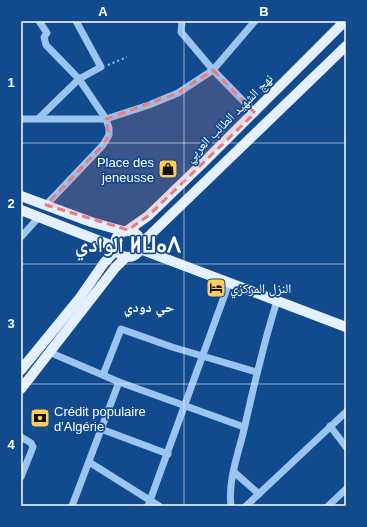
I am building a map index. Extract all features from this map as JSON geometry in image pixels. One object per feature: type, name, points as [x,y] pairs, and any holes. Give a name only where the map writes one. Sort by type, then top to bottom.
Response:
[{"type":"main road","name":"نهج الشهيد الطالب العربي","points":[[126,230],[148,216],[255,113],[343,24]]},
{"type":"main road","points":[[21,390],[115,268],[126,257],[134,255],[148,237],[346,46]]},
{"type":"main road","points":[[21,196],[92,222],[132,231],[139,237],[140,247]]},
{"type":"main road","points":[[21,210],[116,249]]},
{"type":"main road","points":[[126,230],[116,237],[116,249],[119,254],[126,257]]},
{"type":"main road","points":[[140,247],[346,327]]},
{"type":"main road","points":[[21,370],[79,299],[104,263],[116,249]]},
{"type":"street","points":[[39,118],[79,79],[101,67],[77,21]]},
{"type":"street","points":[[182,21],[181,32],[213,70],[255,113]]},
{"type":"street","points":[[21,119],[106,119],[149,105],[178,93],[213,70],[255,21]]},
{"type":"street","points":[[41,22],[47,33],[44,37],[46,45],[79,79],[106,119],[109,128],[109,135],[103,145],[46,205]]},
{"type":"street","points":[[21,237],[39,217]]},
{"type":"street","points":[[149,503],[230,283]]},
{"type":"street","points":[[231,506],[231,490],[234,472],[256,372],[277,301]]},
{"type":"street","points":[[103,375],[121,329],[256,372]]},
{"type":"street","points":[[49,352],[119,382],[244,427]]},
{"type":"street","points":[[72,506],[119,382]]},
{"type":"street","points":[[246,506],[346,412]]},
{"type":"street","points":[[330,426],[346,447]]},
{"type":"street","points":[[101,429],[168,454]]},
{"type":"street","points":[[21,437],[31,443],[33,447],[21,477]]},
{"type":"street","points":[[89,462],[149,503],[159,506]]},
{"type":"street","points":[[234,472],[259,494]]},
{"type":"street","points":[[328,506],[346,489]]},
{"type":"path","points":[[101,67],[127,57]]},
{"type":"highlighted area","points":[[213,70],[255,113],[148,216],[128,230],[46,205],[103,145],[109,135],[106,119],[178,93]]},
{"type":"place","name":"Place des jeneusse","points":[[168,169]]},
{"type":"place","name":"النزل المركزي","points":[[216,288]]},
{"type":"place","name":"Crédit populaire d'Algérie","points":[[40,418]]},
{"type":"district","name":"الوادي ⵍⵡⴰⴷ","points":[[128,244]]},
{"type":"district","name":"حي دودي","points":[[149,307]]}]
